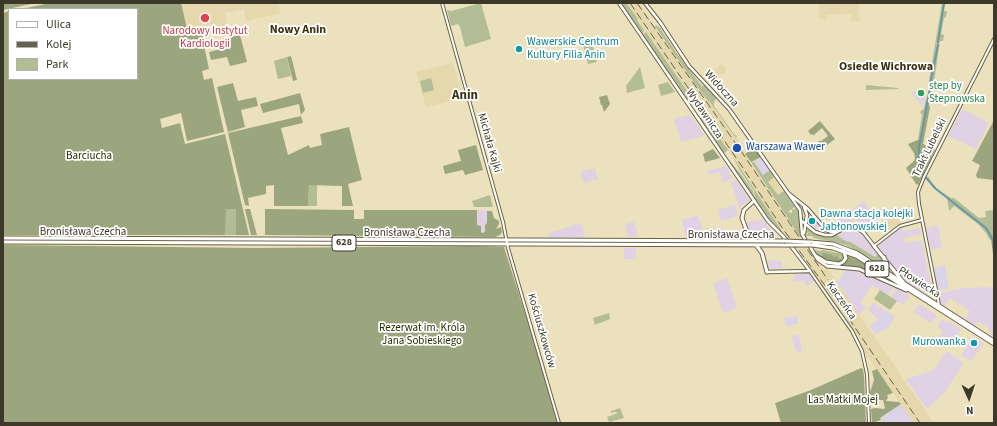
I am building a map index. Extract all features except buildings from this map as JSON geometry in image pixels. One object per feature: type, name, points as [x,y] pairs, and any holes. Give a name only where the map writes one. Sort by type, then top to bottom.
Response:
[{"type":"main road","name":"Wydawnicza","points":[[619,3],[768,221],[794,250]]},
{"type":"main road","name":"Widoczna","points":[[645,3],[660,22],[689,66],[729,109],[800,210],[802,235],[805,240]]},
{"type":"main road","name":"Widoczna","points":[[784,188],[803,205],[827,231],[839,231]]},
{"type":"main road","points":[[754,201],[746,207],[742,213],[742,218],[749,238],[756,243],[762,253],[767,272],[809,270]]},
{"type":"main road","name":"Widoczna","points":[[803,205],[807,212]]},
{"type":"main road","points":[[801,218],[803,214],[807,212]]},
{"type":"main road","points":[[807,212],[814,216]]},
{"type":"main road","points":[[807,212],[804,231],[805,240],[816,256],[826,266],[859,269],[912,292]]},
{"type":"main road","name":"Widoczna","points":[[801,218],[810,228],[825,236],[832,235],[845,227],[853,226],[864,233],[874,246]]},
{"type":"main road","points":[[804,231],[806,228],[810,228]]},
{"type":"main road","points":[[741,242],[746,236],[746,231]]},
{"type":"main road","name":"Bronisława Czecha","points":[[3,238],[785,243]]},
{"type":"main road","name":"Bronisława Czecha","points":[[3,242],[741,242],[767,245],[785,243]]},
{"type":"main road","name":"Płowiecka","points":[[785,243],[829,243],[856,253],[994,343]]},
{"type":"main road","name":"Płowiecka","points":[[811,243],[843,250],[860,258],[994,343]]},
{"type":"main road","points":[[762,253],[762,249],[767,245]]},
{"type":"main road","points":[[874,246],[907,286]]},
{"type":"main road","name":"Kaczeńca","points":[[794,250],[809,270]]},
{"type":"main road","points":[[816,256],[826,262],[839,264],[846,258],[843,250]]},
{"type":"main road","points":[[876,266],[884,263],[883,256]]},
{"type":"main road","points":[[801,271],[804,263]]},
{"type":"street","name":"Michała Kajki","points":[[442,3],[501,215],[507,242]]},
{"type":"street","name":"Trakt Lubelski","points":[[939,306],[918,198],[920,187],[994,39]]},
{"type":"street","points":[[874,246],[900,226],[922,220]]},
{"type":"street","name":"Kościuszkowców","points":[[507,242],[560,423]]},
{"type":"street","name":"Kaczeńca","points":[[809,270],[854,334],[862,351],[866,366],[869,423]]},
{"type":"street","points":[[931,301],[936,296]]},
{"type":"shaded area","name":"Narodowy Instytut Kardiologii","points":[[181,3],[278,3],[281,13],[246,21],[244,9],[238,10],[225,13],[227,25],[187,33]]},
{"type":"shaded area","points":[[626,3],[639,3],[695,84],[739,141],[739,145],[765,184],[774,177],[784,191],[774,198],[824,270],[828,269],[934,423],[914,423],[861,347],[854,331],[804,259],[787,238],[728,150],[700,119],[703,116],[692,98]]},
{"type":"shaded area","points":[[819,3],[859,3],[860,21],[851,21],[851,14],[827,15],[827,19],[819,19]]},
{"type":"shaded area","points":[[453,63],[463,98],[426,107],[416,72]]},
{"type":"shaded area","points":[[721,64],[727,70],[715,80],[710,74]]},
{"type":"shaded area","points":[[910,91],[926,91],[923,107]]},
{"type":"shaded area","points":[[962,109],[989,123],[976,149],[948,136]]},
{"type":"shaded area","points":[[690,115],[704,134],[703,136],[681,142],[674,119]]},
{"type":"shaded area","points":[[761,157],[770,170],[763,175],[754,162]]},
{"type":"shaded area","points":[[726,166],[733,179],[722,182],[720,172],[709,175],[707,171]]},
{"type":"shaded area","points":[[595,168],[598,179],[584,183],[580,172]]},
{"type":"shaded area","points":[[736,180],[750,200],[739,208],[731,182]]},
{"type":"shaded area","points":[[863,201],[878,220],[864,230],[850,212]]},
{"type":"shaded area","points":[[735,205],[738,216],[721,221],[718,210]]},
{"type":"shaded area","points":[[477,210],[487,210],[487,237],[477,236]]},
{"type":"shaded area","points":[[845,210],[853,221],[843,226],[836,217]]},
{"type":"shaded area","points":[[808,214],[811,215],[821,226],[816,230],[813,229],[807,222]]},
{"type":"shaded area","points":[[698,215],[705,238],[686,238],[682,220]]},
{"type":"shaded area","points":[[894,215],[900,222],[899,225],[891,230],[888,226],[885,229],[881,224]]},
{"type":"shaded area","points":[[762,218],[774,235],[756,235],[750,232],[746,223],[755,220],[757,222]]},
{"type":"shaded area","points":[[634,222],[638,237],[628,237],[625,224]]},
{"type":"shaded area","points":[[582,223],[585,237],[549,238],[549,233]]},
{"type":"shaded area","points":[[938,225],[942,248],[930,250],[926,228]]},
{"type":"shaded area","points":[[902,227],[903,231],[920,228],[921,234],[904,238],[905,243],[922,240],[932,290],[929,295],[913,286],[914,282],[912,285],[903,279],[878,247],[878,245]]},
{"type":"shaded area","points":[[714,228],[715,230],[723,228],[726,239],[708,239],[706,230]]},
{"type":"shaded area","points":[[849,229],[860,231],[878,254],[875,257],[837,235]]},
{"type":"shaded area","points":[[624,248],[636,248],[636,259],[624,259]]},
{"type":"shaded area","points":[[767,261],[782,261],[782,269],[769,268]]},
{"type":"shaded area","points":[[945,265],[949,288],[938,290],[934,268]]},
{"type":"shaded area","points":[[846,269],[856,271],[843,292],[837,283]]},
{"type":"shaded area","points":[[856,271],[894,287],[888,295],[872,285],[860,303],[866,307],[859,316],[843,292]]},
{"type":"shaded area","points":[[794,273],[809,274],[814,281],[807,286],[803,281],[794,282]]},
{"type":"shaded area","points":[[727,278],[737,308],[723,313],[713,283]]},
{"type":"shaded area","points":[[896,287],[910,296],[903,305],[891,297],[895,292]]},
{"type":"shaded area","points":[[994,287],[994,337],[990,334],[989,329],[980,322],[977,322],[975,326],[965,319],[970,311],[950,298],[945,306],[940,303],[939,293],[963,288]]},
{"type":"shaded area","points":[[873,302],[885,310],[878,319],[868,310]]},
{"type":"shaded area","points":[[919,304],[937,315],[931,323],[913,312]]},
{"type":"shaded area","points":[[885,310],[895,317],[889,327],[876,334],[869,326],[878,320]]},
{"type":"shaded area","points":[[797,316],[798,324],[786,326],[784,318]]},
{"type":"shaded area","points":[[942,319],[948,323],[949,321],[961,329],[949,347],[938,340],[943,331],[937,327]]},
{"type":"shaded area","points":[[799,334],[802,352],[797,353],[792,336]]},
{"type":"shaded area","points":[[973,337],[984,344],[971,361],[961,355]]},
{"type":"shaded area","points":[[946,352],[964,363],[944,393],[927,409],[906,379],[934,370]]},
{"type":"shaded area","points":[[901,404],[913,422],[883,423],[880,419]]},
{"type":"green space","points":[[3,3],[36,3],[8,8],[3,10]]},
{"type":"green space","name":"Barciucha","points":[[50,3],[181,3],[188,33],[208,29],[203,35],[203,41],[209,69],[202,71],[204,80],[212,78],[224,132],[187,141],[181,113],[160,119],[162,128],[180,123],[185,144],[225,134],[249,235],[236,235],[236,209],[226,209],[225,235],[3,235],[3,13],[8,11],[8,80],[138,80],[138,8],[26,8]]},
{"type":"green space","points":[[481,3],[491,39],[465,47],[460,27],[458,24],[451,26],[447,10],[451,11]]},
{"type":"green space","points":[[621,3],[626,3],[638,19],[637,20],[644,30],[643,33],[641,34]]},
{"type":"green space","points":[[942,3],[945,3],[944,11],[947,11],[941,34],[944,35],[943,41],[940,41],[934,83],[936,86],[928,86]]},
{"type":"green space","points":[[656,25],[660,28],[678,55],[702,86],[705,85],[716,97],[714,106],[737,136],[736,138],[738,141],[695,84],[655,26]]},
{"type":"green space","points":[[646,32],[692,98],[693,101],[690,103],[697,113],[642,35]]},
{"type":"green space","points":[[240,35],[247,62],[230,66],[227,57],[211,60],[209,52],[225,48],[223,39]]},
{"type":"green space","points":[[591,39],[597,62],[588,64],[582,41]]},
{"type":"green space","points":[[291,56],[297,80],[293,81],[287,57]]},
{"type":"green space","points":[[287,57],[291,76],[278,79],[274,61]]},
{"type":"green space","points":[[640,67],[645,88],[627,93],[626,86]]},
{"type":"green space","points":[[431,78],[434,90],[423,93],[420,81]]},
{"type":"green space","points":[[668,82],[675,92],[661,96],[658,85]]},
{"type":"green space","points":[[233,83],[238,101],[256,97],[258,106],[241,110],[245,127],[228,132],[217,87]]},
{"type":"green space","points":[[867,85],[898,88],[898,89],[866,90]]},
{"type":"green space","points":[[929,88],[947,90],[931,90],[929,99],[926,99]]},
{"type":"green space","points":[[300,93],[305,110],[301,115],[299,104],[263,113],[260,104]]},
{"type":"green space","points":[[607,95],[610,104],[604,112],[599,97]]},
{"type":"green space","points":[[926,99],[929,99],[930,107],[923,144],[935,150],[918,185],[906,168],[914,161],[915,158],[914,153],[908,144],[920,139]]},
{"type":"green space","points":[[926,102],[920,139],[918,139],[922,115],[920,112],[924,108]]},
{"type":"green space","points":[[697,114],[700,118],[704,116],[728,150],[724,153],[724,155]]},
{"type":"green space","points":[[301,116],[303,123],[281,128],[288,155],[309,145],[310,148],[322,145],[320,134],[349,127],[362,180],[348,184],[353,206],[342,206],[342,186],[309,185],[308,206],[274,206],[274,185],[266,186],[266,194],[248,198],[249,206],[245,205],[228,133]]},
{"type":"green space","points":[[994,120],[994,180],[977,178],[976,175],[980,165],[972,161]]},
{"type":"green space","points":[[820,121],[835,139],[822,149],[818,141],[821,141],[828,136],[822,128],[814,136],[808,131]]},
{"type":"green space","points":[[476,145],[483,170],[465,175],[463,170],[445,174],[443,166],[461,161],[458,150]]},
{"type":"green space","points":[[713,149],[720,158],[705,162],[703,154]]},
{"type":"green space","points":[[751,150],[756,150],[761,157],[751,162],[745,154]]},
{"type":"green space","points":[[725,156],[741,174],[753,191],[753,196]]},
{"type":"green space","points":[[733,157],[786,237],[769,221],[753,197],[755,196],[754,191],[739,169]]},
{"type":"green space","points":[[751,162],[754,162],[763,175],[770,170],[774,177],[768,182],[778,195],[784,191],[795,207],[788,212],[792,213],[792,210],[796,208],[798,211],[802,237],[800,237]]},
{"type":"green space","points":[[928,176],[936,188],[951,198],[954,198],[979,218],[986,217],[985,211],[994,210],[994,238],[990,240],[978,224],[954,206],[949,211],[947,198],[932,187],[927,178]]},
{"type":"green space","points":[[309,185],[317,185],[317,206],[308,206]]},
{"type":"green space","points":[[490,195],[493,207],[474,207],[472,201]]},
{"type":"green space","points":[[225,209],[236,209],[236,235],[225,235]]},
{"type":"green space","points":[[245,209],[250,209],[257,235],[251,235]]},
{"type":"green space","points":[[265,209],[354,210],[354,219],[364,219],[364,210],[477,210],[477,225],[481,226],[482,233],[485,232],[487,211],[492,211],[494,218],[499,221],[496,229],[501,227],[502,232],[500,235],[495,237],[265,235]]},
{"type":"green space","points":[[810,229],[814,232],[811,232],[826,237],[834,236],[840,232],[837,235],[842,239],[848,242],[849,241],[875,257],[878,254],[882,257],[883,262],[878,263],[846,245],[814,238],[812,236],[806,236],[809,232],[805,237],[804,233],[806,230]]},
{"type":"green space","points":[[3,239],[244,240],[244,242],[3,241]]},
{"type":"green space","name":"Rezerwat im. Króla Jana Sobieskiego","points":[[3,245],[256,248],[504,247],[558,423],[3,423]]},
{"type":"green space","points":[[814,250],[839,253],[845,258],[843,261],[835,257],[817,256]]},
{"type":"green space","points":[[823,253],[834,257],[837,256],[843,261],[838,263],[827,261],[817,256],[822,257]]},
{"type":"green space","points":[[846,254],[859,260],[874,270],[872,271],[866,268],[864,270],[828,265],[843,265],[847,260]]},
{"type":"green space","points":[[880,290],[897,301],[890,310],[874,299]]},
{"type":"green space","points":[[609,313],[610,319],[595,325],[593,318]]},
{"type":"green space","name":"Las Matki Mojej","points":[[861,368],[863,369],[864,376],[866,423],[781,423],[775,403],[811,390]]},
{"type":"green space","points":[[877,369],[893,393],[887,395],[888,397],[886,401],[899,402],[901,404],[880,418],[881,420],[872,423],[871,409],[885,408],[883,400],[879,400],[877,404],[871,402],[870,392],[874,380],[872,371]]},
{"type":"green space","points":[[620,408],[624,418],[609,422],[607,417],[618,413],[611,413],[611,411]]},
{"type":"waterway","points":[[938,42],[944,3]]},
{"type":"waterway","points":[[930,85],[938,45]]},
{"type":"waterway","points":[[930,89],[919,146],[920,171],[936,189],[986,228],[992,238],[994,254]]},
{"type":"waterway","points":[[562,239],[572,239]]},
{"type":"waterway","points":[[574,239],[583,239]]},
{"type":"railway","points":[[630,3],[783,229],[841,307],[920,423]]},
{"type":"railway","points":[[637,3],[741,151],[828,280]]},
{"type":"place","name":"Narodowy Instytut Kardiologii","points":[[205,18]]},
{"type":"place","name":"Wawerskie Centrum Kultury Filia Anin","points":[[519,49]]},
{"type":"place","name":"step by Stepnowska","points":[[921,93]]},
{"type":"place","name":"Warszawa Wawer","points":[[737,148]]},
{"type":"place","name":"Dawna stacja kolejki Jabłonowskiej","points":[[812,221]]},
{"type":"place","name":"Murowanka","points":[[974,343]]},
{"type":"district","name":"Nowy Anin","points":[[298,30]]},
{"type":"district","name":"Osiedle Wichrowa","points":[[886,67]]},
{"type":"district","name":"Anin","points":[[465,96]]}]
